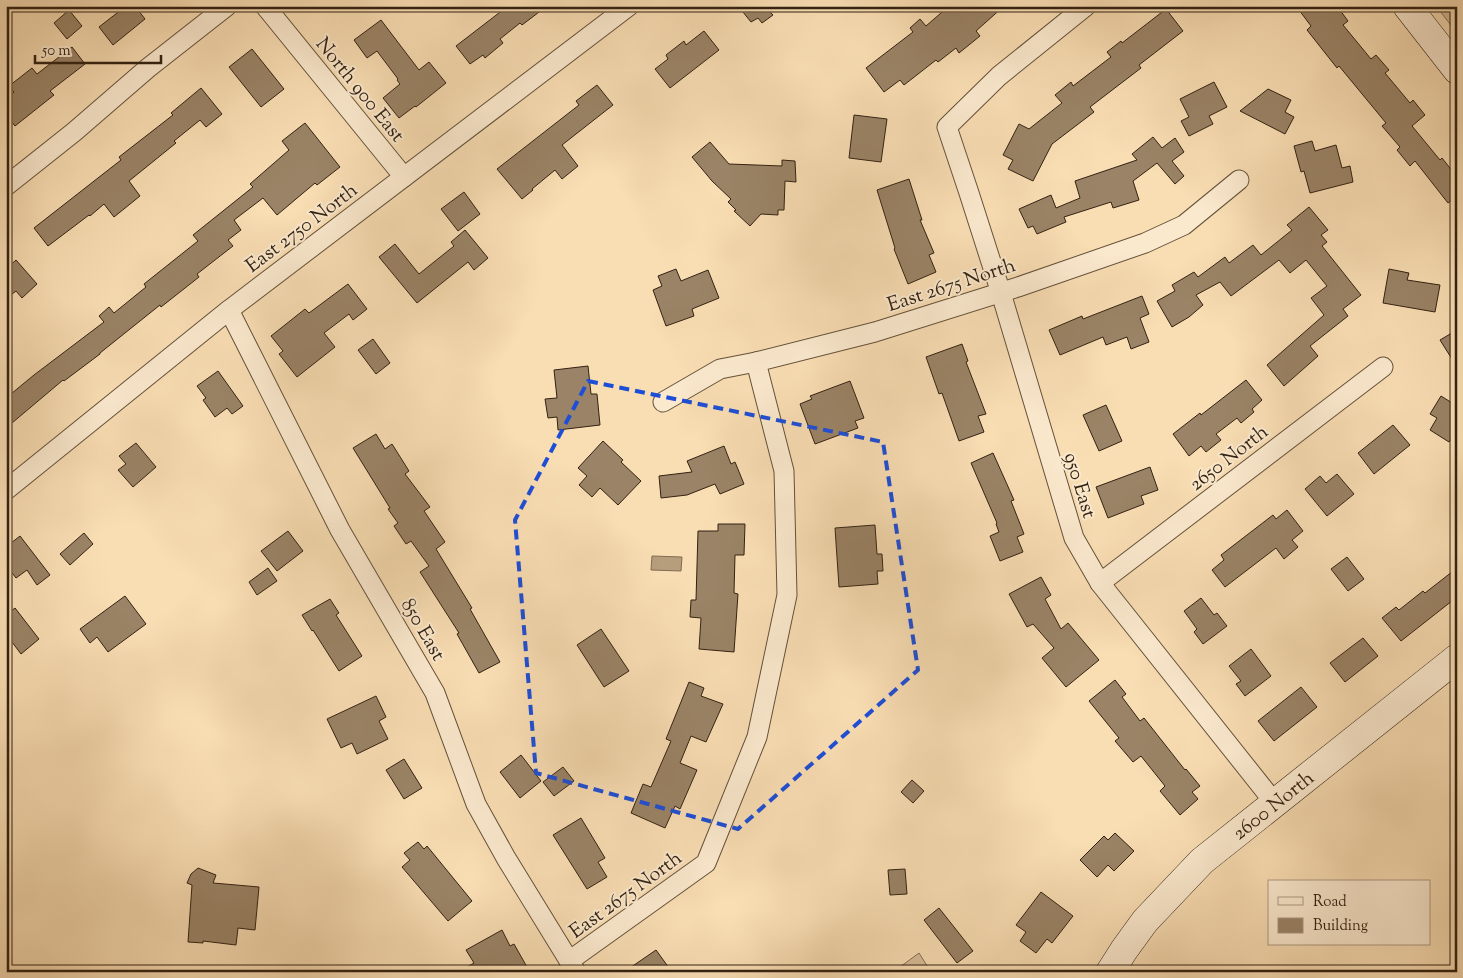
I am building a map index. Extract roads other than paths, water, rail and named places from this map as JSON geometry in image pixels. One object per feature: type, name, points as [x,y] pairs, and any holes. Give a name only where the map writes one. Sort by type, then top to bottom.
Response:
[{"type":"main road","points":[[1407,6],[1457,70]]},
{"type":"main road","name":"2600 North","points":[[1110,972],[1145,921],[1202,861],[1457,658]]},
{"type":"street","points":[[6,186],[226,6]]},
{"type":"street","name":"North 900 East","points":[[265,6],[404,177]]},
{"type":"street","name":"East 2750 North","points":[[6,490],[229,310],[629,6]]},
{"type":"street","name":"950 East","points":[[1086,6],[999,76],[947,127],[1000,293],[1074,538],[1100,583],[1274,802]]},
{"type":"street","name":"East 2675 North","points":[[663,402],[720,369],[756,362],[875,332],[1000,293],[1145,243],[1184,225],[1239,180]]},
{"type":"street","name":"850 East","points":[[229,310],[340,530],[435,694],[476,804],[506,858],[572,966]]},
{"type":"street","name":"East 2675 North","points":[[572,966],[706,863],[757,737],[787,596],[784,471],[756,362]]},
{"type":"street","name":"2650 North","points":[[1100,583],[1382,367]]}]
